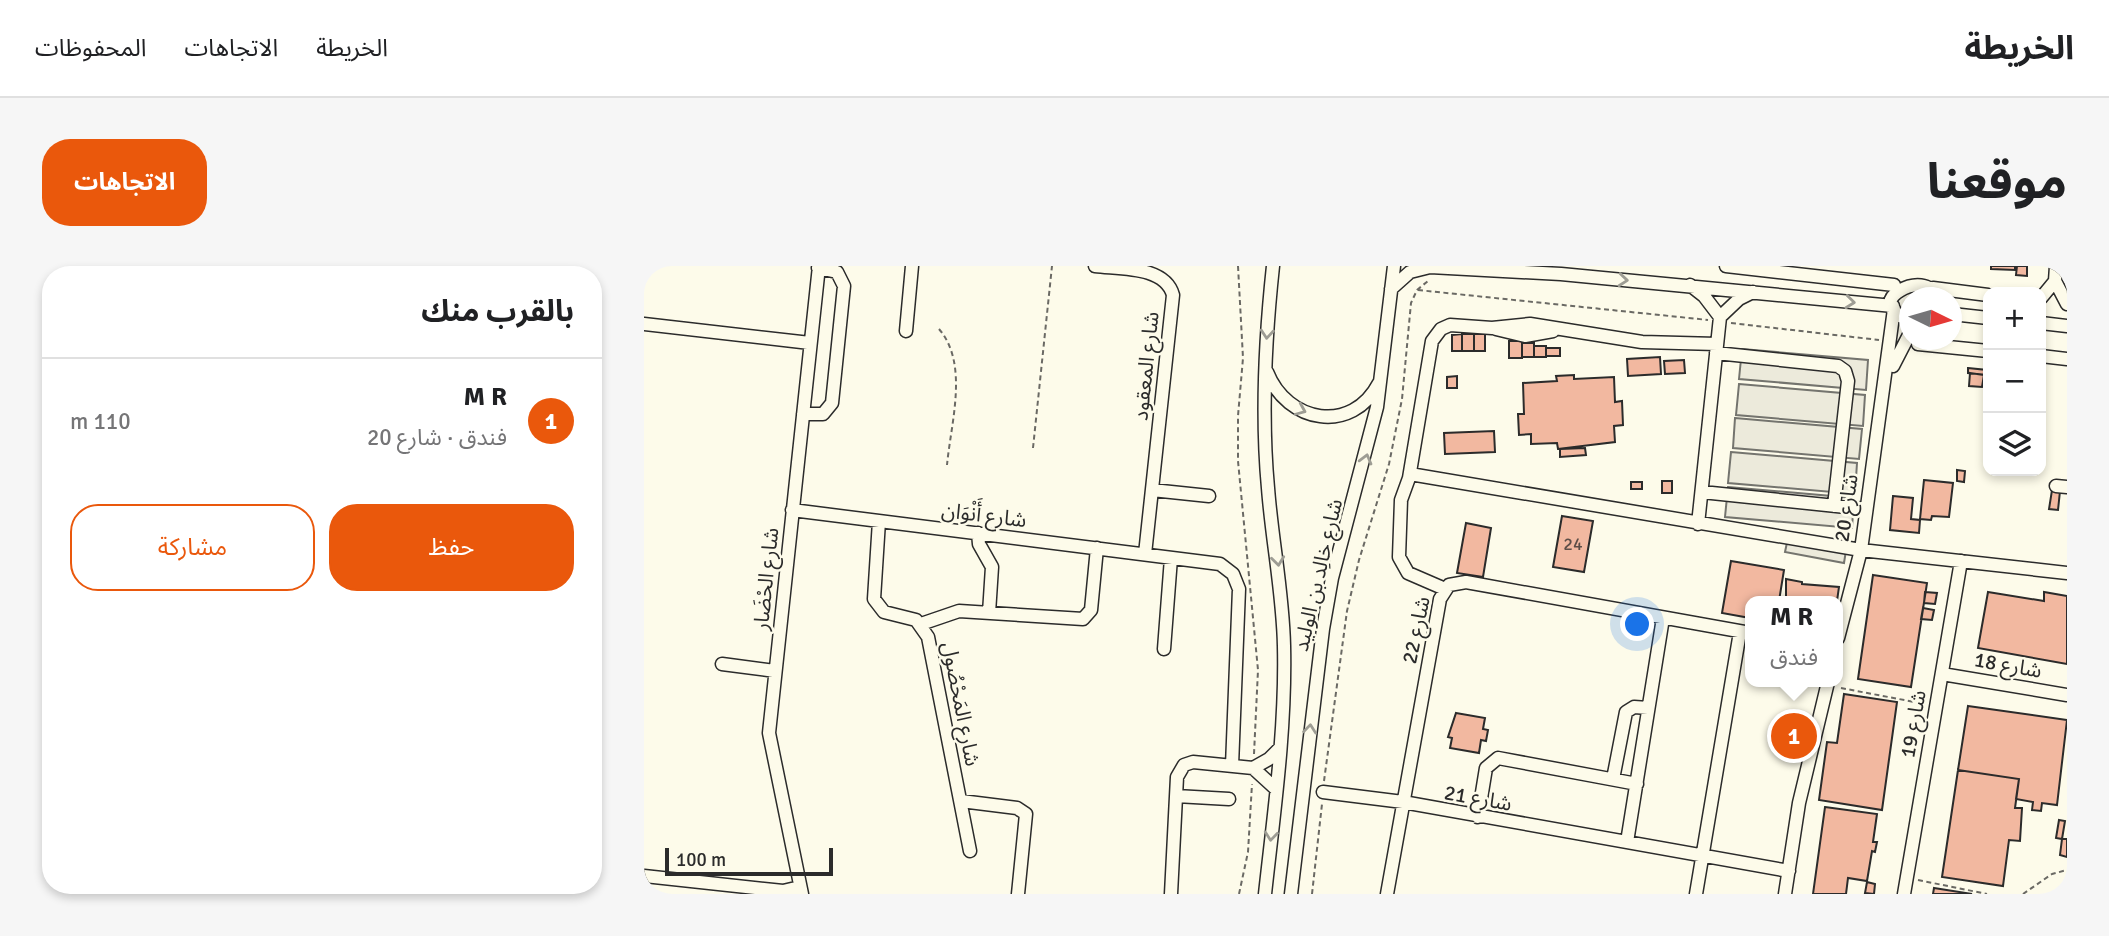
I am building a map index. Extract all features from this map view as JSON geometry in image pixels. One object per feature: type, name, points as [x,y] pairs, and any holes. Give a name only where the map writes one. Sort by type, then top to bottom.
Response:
[{"type":"street","points":[[906,331],[912,266]]},
{"type":"street","name":"شارع المعقود","points":[[1095,266],[1154,272],[1167,280],[1173,295],[1145,554]]},
{"type":"street","name":"شارع خالِد بن الوليد","points":[[1292,894],[1326,607],[1366,460],[1382,377],[1394,266]]},
{"type":"street","points":[[1726,266],[1894,285],[1906,276],[1922,273],[1930,287]]},
{"type":"street","points":[[1781,266],[1795,274]]},
{"type":"street","points":[[2056,266],[2055,281],[2067,304]]},
{"type":"street","points":[[803,414],[822,414],[831,407],[836,364],[844,282],[836,272],[819,267]]},
{"type":"street","name":"شارع الحْضَار","points":[[801,890],[770,744],[775,671],[819,267]]},
{"type":"street","points":[[1391,289],[1410,272],[1430,267],[1753,291],[1893,308],[1899,312]]},
{"type":"street","name":"شارع خالِد بن الوليد","points":[[1265,894],[1280,748],[1284,634],[1268,490],[1264,358],[1271,270]]},
{"type":"street","points":[[2046,293],[2055,281]]},
{"type":"street","points":[[1690,285],[1704,296],[1720,319]]},
{"type":"street","name":"شارع 20","points":[[1843,619],[1861,550],[1865,509],[1886,383],[1894,285]]},
{"type":"street","points":[[1698,523],[1720,319],[1739,299],[1753,291]]},
{"type":"street","points":[[1962,294],[1983,295]]},
{"type":"street","points":[[2046,300],[2067,304]]},
{"type":"street","points":[[1962,315],[1983,317]]},
{"type":"street","points":[[644,324],[810,343]]},
{"type":"street","points":[[1445,589],[1412,575],[1401,566],[1399,556],[1401,500],[1410,476],[1434,337],[1450,325],[1492,327],[1530,324],[1556,331],[1838,366],[1845,371],[1848,381],[1834,506]]},
{"type":"street","points":[[2046,324],[2067,326]]},
{"type":"street","points":[[1962,348],[1983,350]]},
{"type":"street","name":"شارع 20","points":[[1886,383],[1901,350]]},
{"type":"street","points":[[2046,357],[2067,359]]},
{"type":"street","points":[[1264,358],[1272,385],[1280,396],[1290,405],[1316,416],[1329,417],[1356,408],[1367,400],[1382,377]]},
{"type":"street","points":[[1410,476],[1861,550],[2067,573]]},
{"type":"street","points":[[1152,489],[1209,496]]},
{"type":"street","points":[[1702,492],[1865,509]]},
{"type":"street","name":"شارع أَنْوَان","points":[[792,510],[1220,564],[1237,581],[1232,766]]},
{"type":"street","name":"شارع المَحْصُول","points":[[879,521],[874,593],[876,604],[884,612],[911,616],[921,624],[933,656],[970,851]]},
{"type":"street","points":[[978,533],[979,544],[992,567],[989,613]]},
{"type":"street","points":[[921,624],[953,612],[1087,617],[1091,610],[1097,548]]},
{"type":"street","points":[[1164,649],[1171,558]]},
{"type":"street","name":"شارع 19","points":[[1904,894],[1961,561]]},
{"type":"street","name":"شارع 22","points":[[1387,894],[1440,599],[1445,589],[1455,583],[1466,582],[1745,633],[1696,894]]},
{"type":"street","points":[[1627,842],[1663,618]]},
{"type":"street","points":[[722,664],[775,671]]},
{"type":"street","name":"شارع 18","points":[[1942,674],[2067,695]]},
{"type":"street","points":[[1785,894],[1799,803],[1826,687]]},
{"type":"street","points":[[1614,779],[1626,712],[1634,707],[1648,708]]},
{"type":"street","points":[[1253,768],[1280,748]]},
{"type":"street","points":[[1478,817],[1486,768],[1498,758],[1637,784]]},
{"type":"street","points":[[1171,894],[1177,777],[1184,765],[1193,762],[1253,768],[1276,789]]},
{"type":"street","points":[[1301,811],[1323,792],[1306,764]]},
{"type":"street","name":"شارع 21","points":[[1323,792],[1403,802],[1788,871]]},
{"type":"street","points":[[1176,796],[1229,799]]},
{"type":"street","points":[[961,802],[1017,808],[1026,814],[1018,894]]},
{"type":"street","points":[[644,876],[783,891],[801,890]]},
{"type":"path","points":[[1032,448],[1052,266]]},
{"type":"path","points":[[1312,894],[1347,611],[1359,560],[1389,464],[1402,398],[1411,303],[1417,290],[1429,280],[1430,267]]},
{"type":"path","points":[[1417,290],[1720,319],[1886,341]]},
{"type":"path","points":[[939,329],[950,344],[956,369],[947,465]]},
{"type":"path","points":[[1843,686],[1936,706]]},
{"type":"path","points":[[2023,894],[2052,874],[2067,870]]},
{"type":"path","points":[[1907,877],[1987,894]]},
{"type":"shaded area","points":[[1742,349],[1868,360],[1866,390],[1739,379]]},
{"type":"shaded area","points":[[1739,384],[1865,395],[1863,426],[1736,415]]},
{"type":"shaded area","points":[[1735,418],[1862,429],[1859,459],[1733,448]]},
{"type":"shaded area","points":[[1731,452],[1857,463],[1855,494],[1728,483]]},
{"type":"shaded area","points":[[1728,487],[1854,498],[1852,528],[1725,517]]},
{"type":"shaded area","points":[[1789,533],[1847,544],[1844,563],[1785,552]]},
{"type":"building","points":[[1991,266],[2015,266],[2015,270],[1991,269]]},
{"type":"building","points":[[2017,266],[2027,266],[2027,276],[2016,275]]},
{"type":"building","points":[[1462,334],[1462,351],[1452,351],[1452,335]]},
{"type":"building","points":[[1462,334],[1474,334],[1474,351],[1462,351]]},
{"type":"building","points":[[1474,334],[1485,334],[1485,351],[1474,351]]},
{"type":"building","points":[[1509,341],[1522,341],[1522,358],[1509,358]]},
{"type":"building","points":[[1522,343],[1534,343],[1534,357],[1522,357]]},
{"type":"building","points":[[1534,346],[1546,346],[1546,357],[1534,357]]},
{"type":"building","points":[[1546,348],[1560,348],[1560,356],[1546,356]]},
{"type":"building","points":[[1660,357],[1661,374],[1628,376],[1627,359]]},
{"type":"building","points":[[1684,360],[1685,373],[1665,374],[1664,361]]},
{"type":"building","points":[[1968,368],[1983,370],[1983,375],[1968,373]]},
{"type":"building","points":[[1970,373],[1983,375],[1982,387],[1969,386]]},
{"type":"building","points":[[1574,375],[1574,379],[1614,377],[1615,402],[1622,401],[1623,425],[1614,426],[1615,442],[1558,449],[1557,443],[1531,444],[1531,434],[1519,435],[1518,414],[1524,414],[1523,383],[1557,381],[1556,376]]},
{"type":"building","points":[[1457,376],[1457,388],[1447,388],[1447,377]]},
{"type":"building","points":[[1494,431],[1495,452],[1445,454],[1444,433]]},
{"type":"building","points":[[1585,448],[1586,455],[1560,457],[1560,449]]},
{"type":"building","points":[[1957,470],[1965,471],[1964,482],[1957,481]]},
{"type":"building","points":[[1924,480],[1953,483],[1949,517],[1932,516],[1931,520],[1920,519]]},
{"type":"building","points":[[1662,481],[1672,481],[1672,493],[1662,493]]},
{"type":"building","points":[[1631,482],[1642,482],[1642,489],[1631,489]]},
{"type":"building","points":[[2052,490],[2060,491],[2058,510],[2049,509]]},
{"type":"building","points":[[1893,496],[1913,498],[1911,519],[1920,520],[1919,533],[1890,530]]},
{"type":"building","points":[[1562,516],[1593,521],[1584,572],[1553,567]]},
{"type":"building","points":[[1466,523],[1491,528],[1483,577],[1457,573]]},
{"type":"building","points":[[1731,561],[1784,570],[1780,596],[1745,596],[1745,617],[1722,613]]},
{"type":"building","points":[[1873,575],[1927,583],[1911,687],[1858,679]]},
{"type":"building","points":[[1786,579],[1802,584],[1839,587],[1838,596],[1786,596]]},
{"type":"building","points":[[1925,592],[1937,593],[1935,604],[1924,603]]},
{"type":"building","points":[[1988,592],[2044,601],[2044,592],[2067,596],[2067,664],[1978,648]]},
{"type":"building","points":[[1923,608],[1934,610],[1932,620],[1921,619]]},
{"type":"building","points":[[1844,694],[1897,702],[1882,810],[1819,800],[1827,742],[1837,743]]},
{"type":"building","points":[[1968,706],[2067,720],[2057,805],[2042,803],[2041,811],[2032,810],[2033,802],[2016,799],[2019,779],[1958,770]]},
{"type":"building","points":[[1456,713],[1485,718],[1483,729],[1488,730],[1486,741],[1481,740],[1479,753],[1450,748],[1452,738],[1448,737]]},
{"type":"building","points":[[1958,770],[2019,779],[2015,808],[2022,808],[2020,841],[2009,840],[2003,886],[1942,877]]},
{"type":"building","points":[[1825,807],[1877,814],[1873,842],[1877,842],[1875,852],[1872,851],[1867,881],[1848,878],[1846,894],[1813,894]]},
{"type":"building","points":[[2059,820],[2065,821],[2062,839],[2056,838]]},
{"type":"building","points":[[2062,839],[2067,839],[2067,857],[2060,855]]},
{"type":"building","points":[[1867,882],[1875,884],[1874,894],[1865,893]]},
{"type":"building","points":[[1934,888],[1972,894],[1933,894]]},
{"type":"place","name":"M R","points":[[1794,736]]}]
